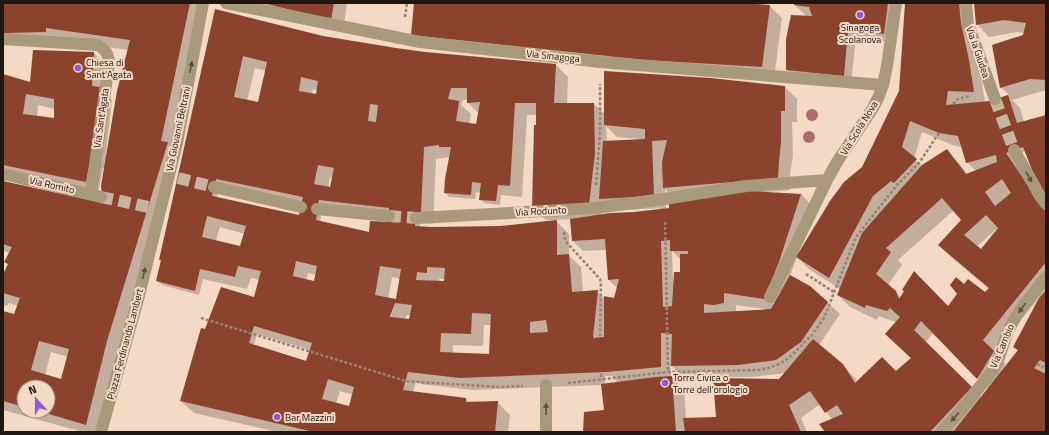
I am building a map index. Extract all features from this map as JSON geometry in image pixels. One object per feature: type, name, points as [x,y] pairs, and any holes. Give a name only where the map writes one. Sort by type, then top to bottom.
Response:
[{"type":"street","name":"Via Giovanni Beltrani","points":[[148,255],[155,209],[173,177],[177,143],[204,3]]},
{"type":"street","name":"Via Sinagoga","points":[[226,3],[420,42],[600,62],[883,85]]},
{"type":"street","name":"Via Scola Nova","points":[[770,297],[827,180],[873,108],[879,96],[883,85],[896,3]]},
{"type":"street","name":"Via la Giudea","points":[[966,3],[968,24],[995,99]]},
{"type":"street","name":"Via Sant'Agata","points":[[3,39],[98,45],[104,48],[108,55],[109,63],[96,195]]},
{"type":"street","points":[[1014,150],[1046,204]]},
{"type":"street","name":"Via Romito","points":[[3,174],[96,195]]},
{"type":"street","points":[[664,199],[746,186],[827,180]]},
{"type":"street","points":[[214,187],[301,206]]},
{"type":"street","name":"Via Rodunto","points":[[416,218],[595,208],[664,199]]},
{"type":"street","points":[[317,209],[389,216]]},
{"type":"street","name":"Piazza Ferdinando Lambert","points":[[101,432],[137,303],[148,255]]},
{"type":"street","name":"Via Cambio","points":[[941,432],[959,413],[992,370],[998,360],[1008,331],[1014,320],[1046,277]]},
{"type":"street","points":[[546,385],[546,432]]},
{"type":"path","points":[[595,208],[600,134],[600,62]]},
{"type":"path","points":[[897,185],[919,162],[939,133]]},
{"type":"path","points":[[664,199],[668,372]]},
{"type":"path","points":[[563,210],[565,239],[567,243],[600,279],[600,336]]},
{"type":"path","points":[[788,261],[834,292]]},
{"type":"path","points":[[201,318],[406,381],[500,387],[546,385]]},
{"type":"path","points":[[1036,364],[1046,368]]},
{"type":"path","points":[[601,374],[601,380]]},
{"type":"path","points":[[593,381],[621,377]]},
{"type":"building","points":[[3,3],[190,3],[161,141],[168,142],[107,341],[86,425],[56,416],[56,379],[16,379],[16,405],[3,401],[3,311],[14,314],[20,298],[3,293],[3,274],[8,264],[4,262],[12,247],[3,244],[3,181],[103,203],[101,186],[117,91],[130,40],[46,28],[46,32],[3,33]],"holes":[[[39,341],[69,349],[61,379],[31,370]]]},
{"type":"building","points":[[263,3],[334,3],[331,20]]},
{"type":"building","points":[[414,3],[739,3],[770,5],[762,67],[645,60],[411,35]]},
{"type":"building","points":[[794,3],[888,3],[884,34],[848,30],[844,76],[786,70],[786,39],[791,15],[812,16],[809,7],[794,5]]},
{"type":"building","points":[[905,3],[959,3],[961,23],[974,92],[948,91],[946,105],[990,101],[1008,95],[1017,123],[1046,115],[1046,196],[1036,180],[1023,147],[1006,153],[1046,212],[1046,262],[983,340],[994,351],[977,379],[921,321],[914,330],[972,387],[930,432],[825,432],[819,424],[843,414],[837,405],[825,413],[810,391],[789,405],[801,432],[685,432],[683,418],[716,417],[713,378],[779,379],[813,339],[843,364],[855,383],[882,357],[896,371],[911,358],[885,334],[900,317],[890,308],[887,311],[866,305],[865,308],[837,295],[862,233],[922,165],[947,149],[966,174],[997,162],[996,155],[966,163],[958,136],[939,133],[910,121],[902,147],[917,159],[894,183],[891,181],[873,196],[829,278],[796,257],[830,201],[844,182],[862,167],[899,91]],"holes":[[[1002,179],[1011,193],[995,206],[985,192]],[[942,198],[961,220],[938,245],[989,288],[985,292],[968,279],[964,284],[956,277],[950,285],[957,294],[948,306],[914,271],[902,290],[904,291],[899,299],[896,291],[876,274],[891,252],[886,248]],[[986,215],[998,228],[981,249],[964,235]]]},
{"type":"building","points":[[974,3],[1046,3],[1046,80],[1030,79],[1000,88],[992,45],[1023,35],[1026,23],[1004,20],[976,25]]},
{"type":"building","points":[[215,9],[323,36],[396,48],[556,64],[554,103],[594,103],[595,153],[589,205],[532,209],[536,103],[515,103],[510,186],[498,185],[496,201],[479,200],[481,183],[472,182],[471,195],[444,193],[451,147],[439,147],[439,145],[424,147],[421,212],[417,212],[415,226],[500,226],[557,220],[557,255],[569,254],[572,292],[598,290],[593,338],[604,337],[604,296],[614,298],[619,279],[608,280],[605,239],[572,241],[570,219],[610,213],[669,208],[669,201],[749,191],[801,194],[779,262],[764,299],[724,293],[724,303],[714,305],[704,304],[704,313],[771,309],[790,275],[810,286],[828,302],[801,342],[776,360],[739,365],[671,366],[672,334],[661,333],[661,367],[606,372],[460,378],[408,372],[403,390],[466,398],[466,402],[498,401],[495,432],[314,432],[180,401],[201,328],[205,329],[221,287],[254,297],[261,271],[238,266],[235,277],[200,269],[195,291],[156,281],[161,260],[159,260]],"holes":[[[243,56],[267,62],[258,102],[234,97]],[[301,77],[318,81],[316,94],[299,91]],[[451,88],[467,88],[467,103],[480,102],[476,124],[456,121],[459,101],[448,99]],[[370,104],[378,105],[376,122],[368,121]],[[318,165],[334,168],[330,187],[314,184]],[[216,179],[303,197],[299,215],[212,196]],[[319,200],[389,208],[389,222],[370,221],[369,232],[316,220]],[[207,216],[246,226],[240,246],[202,237]],[[670,240],[670,251],[688,251],[688,254],[680,254],[680,272],[674,272],[672,306],[663,307],[661,241]],[[296,261],[317,266],[314,281],[293,276]],[[380,266],[401,269],[396,299],[375,295]],[[427,267],[445,268],[444,281],[416,280],[417,272],[427,273]],[[395,303],[412,305],[409,319],[390,317]],[[472,313],[491,314],[489,354],[440,352],[441,333],[471,334]],[[546,320],[548,332],[530,333],[530,322]],[[254,326],[312,343],[306,361],[249,343]],[[328,379],[354,387],[349,406],[322,399]]]},
{"type":"building","points":[[33,50],[94,52],[92,86],[100,87],[94,140],[86,182],[3,165],[3,74],[30,82]],"holes":[[[26,94],[54,99],[54,118],[23,114]]]},
{"type":"building","points":[[604,71],[711,78],[785,86],[785,111],[781,111],[781,143],[778,178],[663,188],[662,162],[667,140],[652,141],[654,196],[599,199],[603,141],[645,139],[645,129],[604,125]]},
{"type":"building","points":[[1046,290],[1046,363],[1040,360],[1034,368],[1046,374],[1046,432],[953,432],[1018,350],[1013,347],[1039,298]]},
{"type":"building","points":[[672,376],[676,432],[583,432],[584,412],[604,410],[601,384]]},
{"type":"tunnel","points":[[995,99],[1014,150]]},
{"type":"tunnel","points":[[178,178],[214,187]]},
{"type":"tunnel","points":[[101,197],[149,207]]},
{"type":"tunnel","points":[[389,216],[416,218]]},
{"type":"place","name":"Sinagoga Scolanova","points":[[860,15]]},
{"type":"place","name":"Chiesa di Sant'Agata","points":[[78,68]]},
{"type":"place","name":"Torre Civica o Torre dell'orologio","points":[[665,383]]},
{"type":"place","name":"Bar Mazzini","points":[[277,417]]}]
